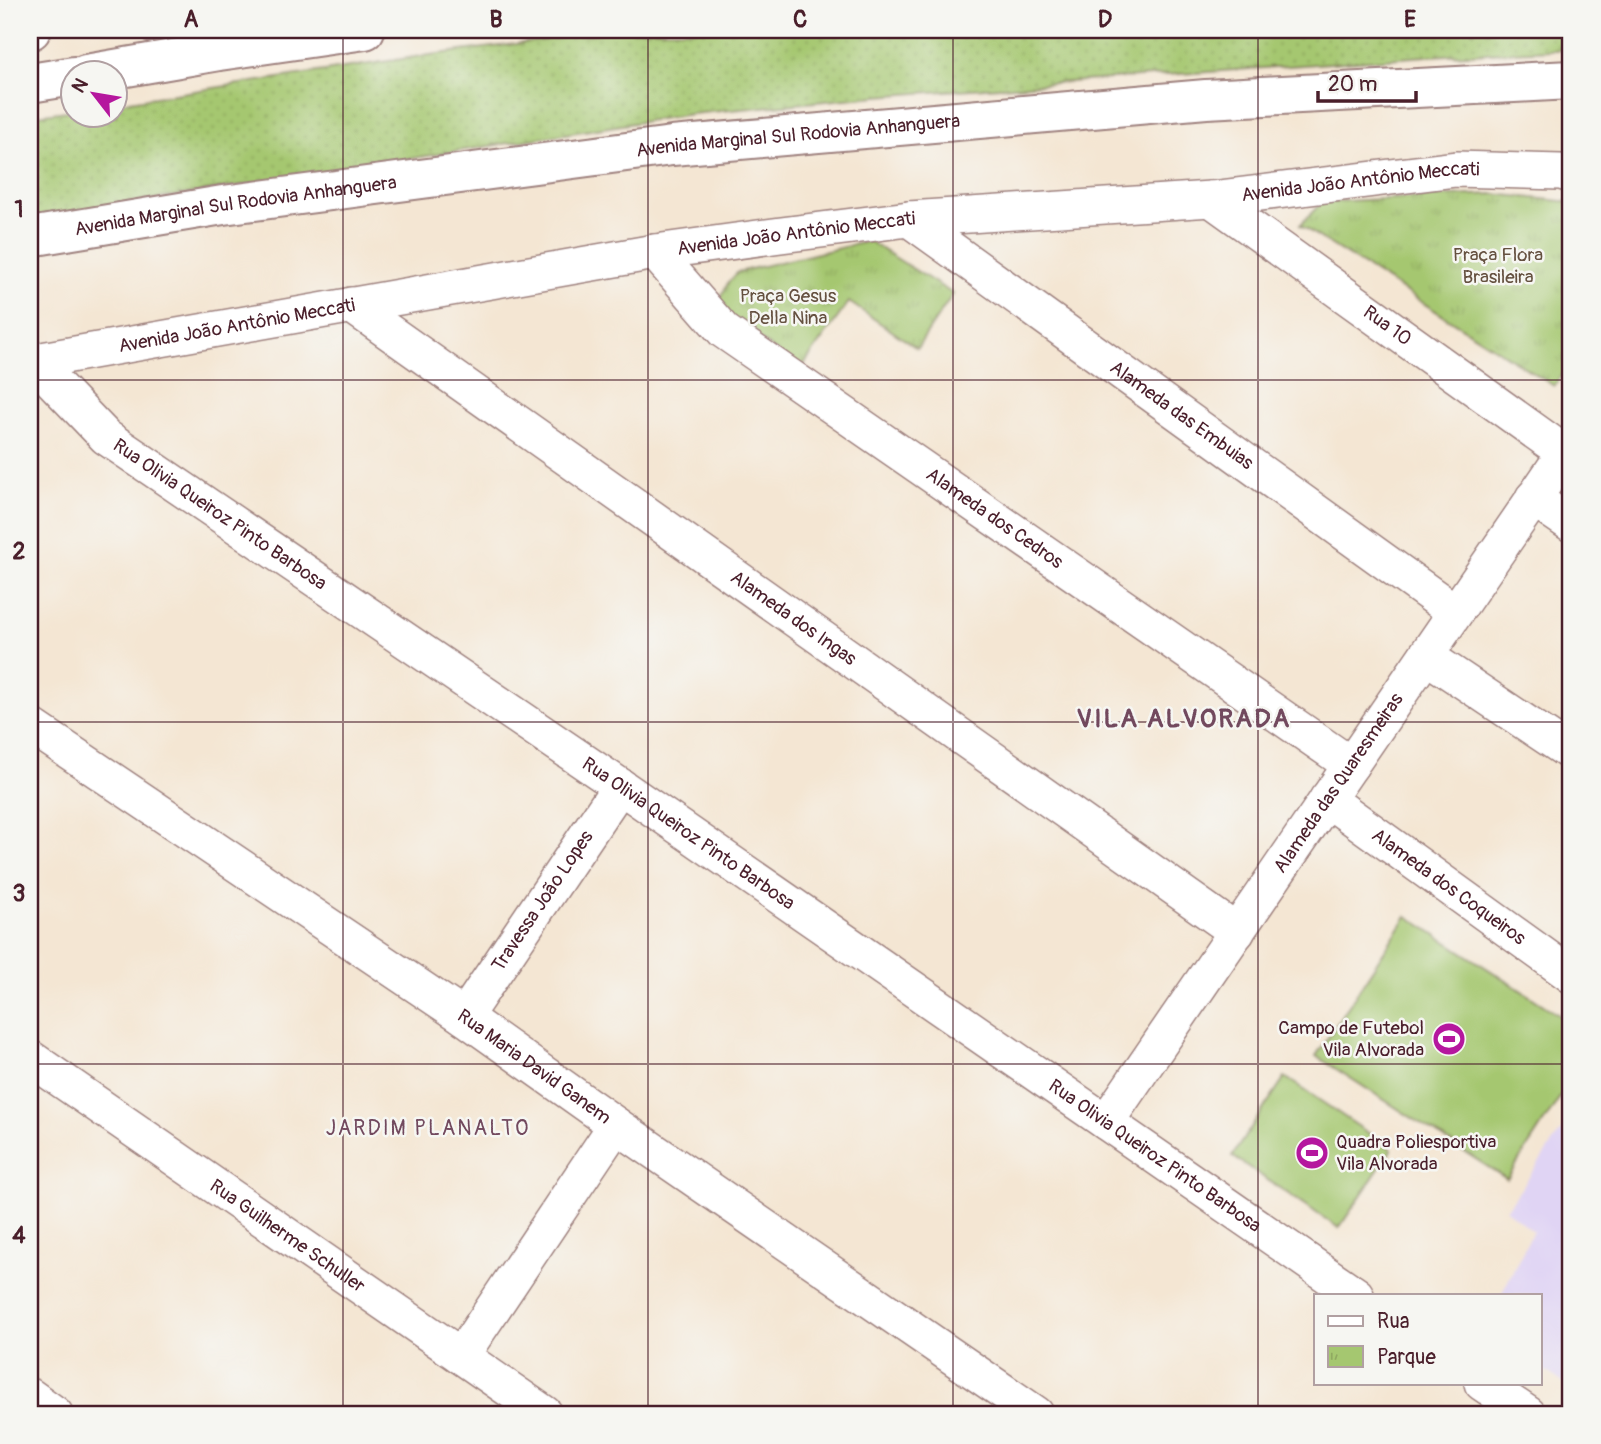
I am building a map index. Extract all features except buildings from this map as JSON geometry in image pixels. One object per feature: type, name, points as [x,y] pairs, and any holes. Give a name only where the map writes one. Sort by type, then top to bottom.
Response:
[{"type":"highway","points":[[130,66],[365,30]]},
{"type":"highway","points":[[30,83],[60,78]]},
{"type":"highway","name":"Avenida Marginal Sul Rodovia Anhanguera","points":[[30,237],[223,205],[672,146],[1206,99],[1571,80]]},
{"type":"street","name":"Avenida João Antônio Meccati","points":[[32,362],[655,252],[909,219],[1211,199],[1456,169],[1561,172],[1571,175]]},
{"type":"street","name":"Rua 10","points":[[1211,199],[1568,448]]},
{"type":"street","name":"Alameda das Embuias","points":[[909,219],[1455,612]]},
{"type":"street","name":"Alameda dos Cedros","points":[[655,252],[724,331],[1351,765]]},
{"type":"street","name":"Alameda dos Ingas","points":[[351,305],[1237,932]]},
{"type":"street","name":"Rua Olivia Queiroz Pinto Barbosa","points":[[32,362],[106,437],[620,786],[1355,1294]]},
{"type":"street","name":"Alameda das Quaresmeiras","points":[[1106,1122],[1568,448]]},
{"type":"street","points":[[1533,498],[1571,524]]},
{"type":"street","points":[[1426,656],[1571,752]]},
{"type":"street","name":"Rua Maria David Ganem","points":[[30,725],[464,1017],[1036,1414]]},
{"type":"street","name":"Travessa João Lopes","points":[[464,1017],[620,786]]},
{"type":"street","name":"Alameda dos Coqueiros","points":[[1327,799],[1571,975]]},
{"type":"street","name":"Rua Guilherme Schuller","points":[[30,1058],[545,1414]]},
{"type":"street","points":[[461,1356],[616,1125]]},
{"type":"street","points":[[1483,1384],[1528,1414]]},
{"type":"street","points":[[30,1396],[55,1414]]},
{"type":"shaded area","points":[[1571,1117],[1571,1388],[1542,1368],[1542,1294],[1502,1294],[1533,1231],[1506,1210]]},
{"type":"green space","points":[[623,30],[1571,30],[1571,49],[1427,56],[877,96],[691,114],[30,219],[30,116],[60,112],[60,130],[130,130],[130,101],[415,57]]},
{"type":"green space","name":"Praça Flora Brasileira","points":[[1493,194],[1571,202],[1571,363],[1554,386],[1300,225],[1322,202]]},
{"type":"green space","name":"Praça Gesus Della Nina","points":[[869,241],[953,294],[917,348],[849,302],[800,370],[716,306],[728,283],[738,272]]},
{"type":"green space","name":"Campo de Futebol Vila Alvorada","points":[[1407,916],[1571,1023],[1571,1080],[1507,1179],[1316,1056]]},
{"type":"green space","name":"Quadra Poliesportiva Vila Alvorada","points":[[1285,1077],[1392,1149],[1339,1228],[1232,1156]]},
{"type":"place","name":"Campo de Futebol Vila Alvorada","points":[[1449,1039]]},
{"type":"place","name":"Quadra Poliesportiva Vila Alvorada","points":[[1312,1153]]},
{"type":"district","name":"VILA ALVORADA","points":[[1184,719]]},
{"type":"district","name":"JARDIM PLANALTO","points":[[428,1128]]}]
